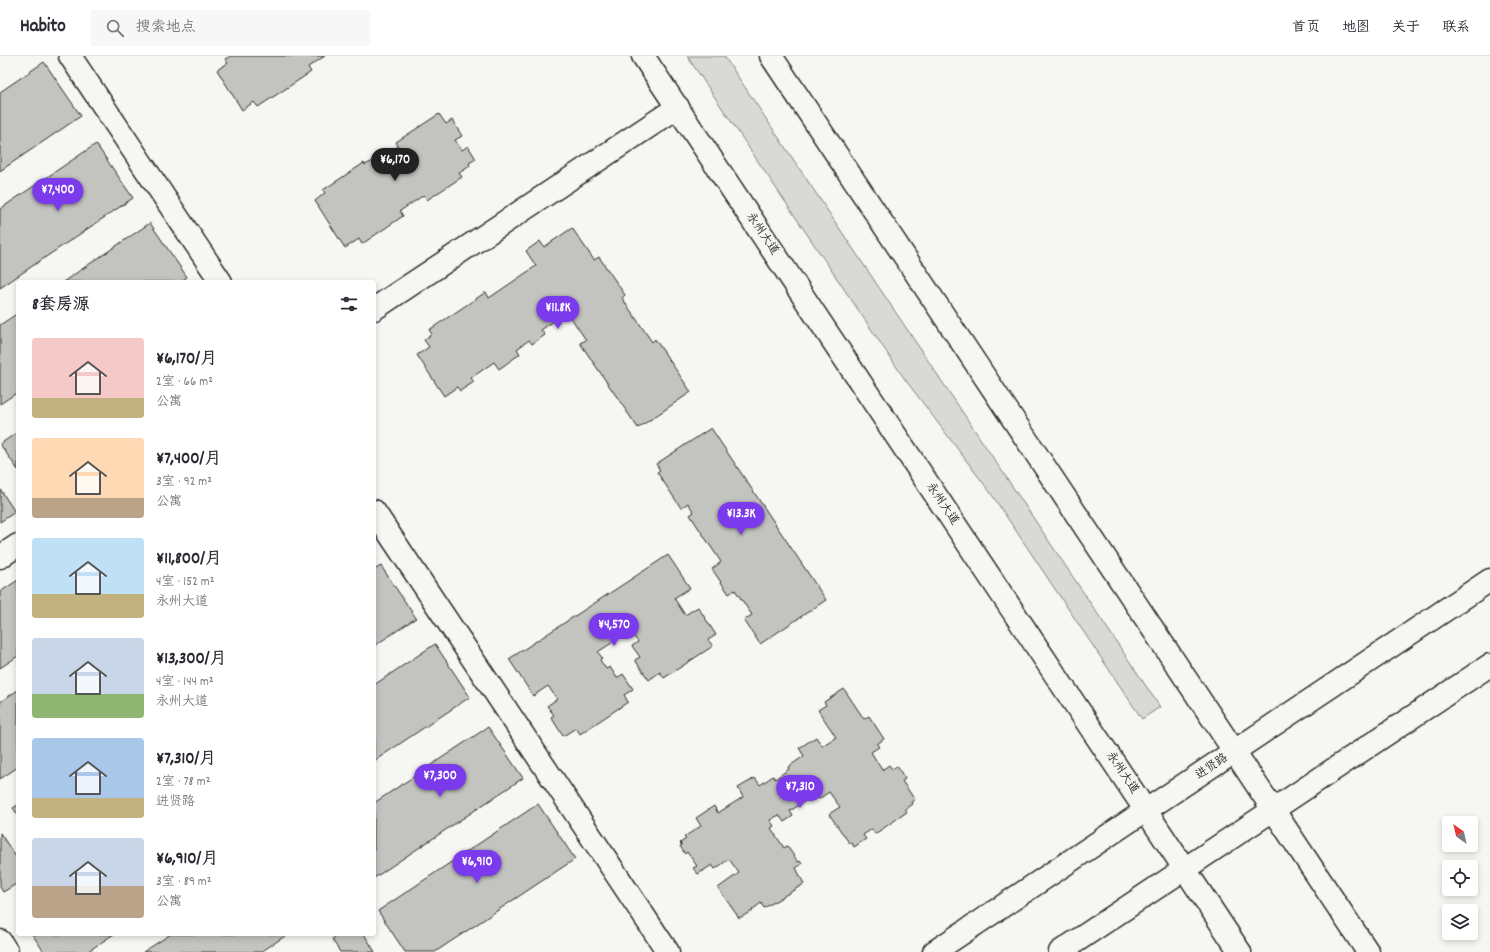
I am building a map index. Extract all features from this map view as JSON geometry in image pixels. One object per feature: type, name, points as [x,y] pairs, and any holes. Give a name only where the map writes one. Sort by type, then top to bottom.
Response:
[{"type":"street","points":[[70,56],[220,280]]},
{"type":"street","name":"永州大道","points":[[643,56],[1147,810],[1240,952]]},
{"type":"street","points":[[771,56],[1368,952]]},
{"type":"street","points":[[376,308],[678,108]]},
{"type":"street","points":[[376,515],[668,952]]},
{"type":"street","points":[[0,557],[16,546]]},
{"type":"street","name":"进贤路","points":[[934,952],[1490,580]]},
{"type":"street","points":[[1060,952],[1490,665]]},
{"type":"street","points":[[0,941],[7,952]]},
{"type":"shaded area","points":[[687,56],[724,56],[1160,707],[1142,719],[990,492],[904,378]]},
{"type":"building","points":[[231,56],[325,56],[308,67],[311,72],[258,107],[254,102],[242,110],[217,70],[228,63],[225,59]]},
{"type":"building","points":[[44,62],[81,116],[0,171],[0,92]]},
{"type":"building","points":[[439,114],[446,124],[452,120],[462,136],[455,140],[462,150],[468,146],[476,159],[469,163],[470,166],[459,173],[462,177],[427,200],[424,195],[400,211],[403,216],[362,244],[359,239],[345,248],[315,201],[325,193],[323,190],[364,163],[365,165],[378,160],[383,168],[389,165],[383,156],[385,155],[384,153],[392,148],[394,149],[398,146],[396,142]]},
{"type":"building","points":[[96,144],[133,198],[0,288],[0,209]]},
{"type":"building","points":[[150,223],[187,277],[183,280],[66,280]]},
{"type":"building","points":[[572,228],[594,260],[599,257],[625,295],[622,298],[652,342],[655,339],[691,392],[638,428],[580,343],[586,340],[567,312],[541,330],[545,335],[532,344],[529,340],[517,349],[520,354],[499,369],[494,362],[471,378],[474,382],[460,391],[457,387],[444,396],[417,355],[429,347],[424,340],[432,334],[429,330],[486,292],[489,298],[536,266],[526,251],[540,241],[544,247]]},
{"type":"building","points":[[16,314],[16,393],[0,404],[0,325]]},
{"type":"building","points":[[711,428],[826,600],[760,644],[744,620],[752,615],[735,590],[729,594],[712,569],[721,562],[690,515],[694,512],[688,503],[681,508],[657,472],[660,470],[656,464]]},
{"type":"building","points":[[16,433],[16,467],[0,444]]},
{"type":"building","points":[[0,489],[15,512],[0,522]]},
{"type":"building","points":[[668,555],[690,588],[674,598],[685,615],[698,607],[716,635],[708,640],[713,646],[664,678],[660,672],[649,680],[635,660],[640,657],[632,646],[638,642],[630,631],[598,652],[602,658],[600,660],[606,669],[610,667],[617,678],[623,674],[633,689],[624,695],[628,702],[580,734],[576,728],[563,736],[551,717],[554,715],[547,706],[557,699],[548,686],[533,696],[509,659]]},
{"type":"building","points":[[381,566],[416,618],[376,645],[376,569]]},
{"type":"building","points":[[16,581],[16,657],[0,668],[0,592]]},
{"type":"building","points":[[435,644],[470,697],[376,760],[376,684]]},
{"type":"building","points":[[844,689],[864,719],[869,716],[884,739],[877,744],[879,747],[871,752],[882,770],[889,765],[892,769],[897,766],[905,779],[902,781],[915,800],[905,809],[907,812],[875,834],[872,829],[863,835],[866,839],[854,847],[852,843],[850,844],[829,814],[840,807],[829,792],[819,799],[816,794],[790,811],[793,816],[784,822],[779,815],[770,820],[774,826],[771,828],[784,848],[787,846],[798,862],[800,861],[802,864],[796,868],[804,884],[764,908],[761,903],[752,910],[753,911],[739,918],[718,888],[739,873],[729,859],[715,869],[712,865],[698,874],[693,868],[697,866],[687,852],[685,854],[680,846],[682,845],[680,843],[686,839],[684,837],[701,826],[696,818],[714,806],[718,813],[743,797],[738,788],[755,778],[760,785],[773,776],[775,779],[789,769],[788,767],[804,756],[799,748],[816,737],[822,746],[836,737],[818,710],[826,705],[824,702]]},
{"type":"building","points":[[16,691],[16,768],[0,779],[0,702]]},
{"type":"building","points":[[488,727],[523,778],[376,877],[376,802]]},
{"type":"building","points":[[538,804],[575,859],[435,952],[405,952],[378,911]]},
{"type":"building","points":[[0,833],[16,857],[16,884],[3,892],[0,887]]},
{"type":"building","points":[[33,936],[111,936],[87,952],[44,952]]},
{"type":"building","points":[[168,936],[285,936],[261,952],[143,952]]},
{"type":"building","points":[[337,936],[365,936],[375,952],[340,952],[332,939]]}]
